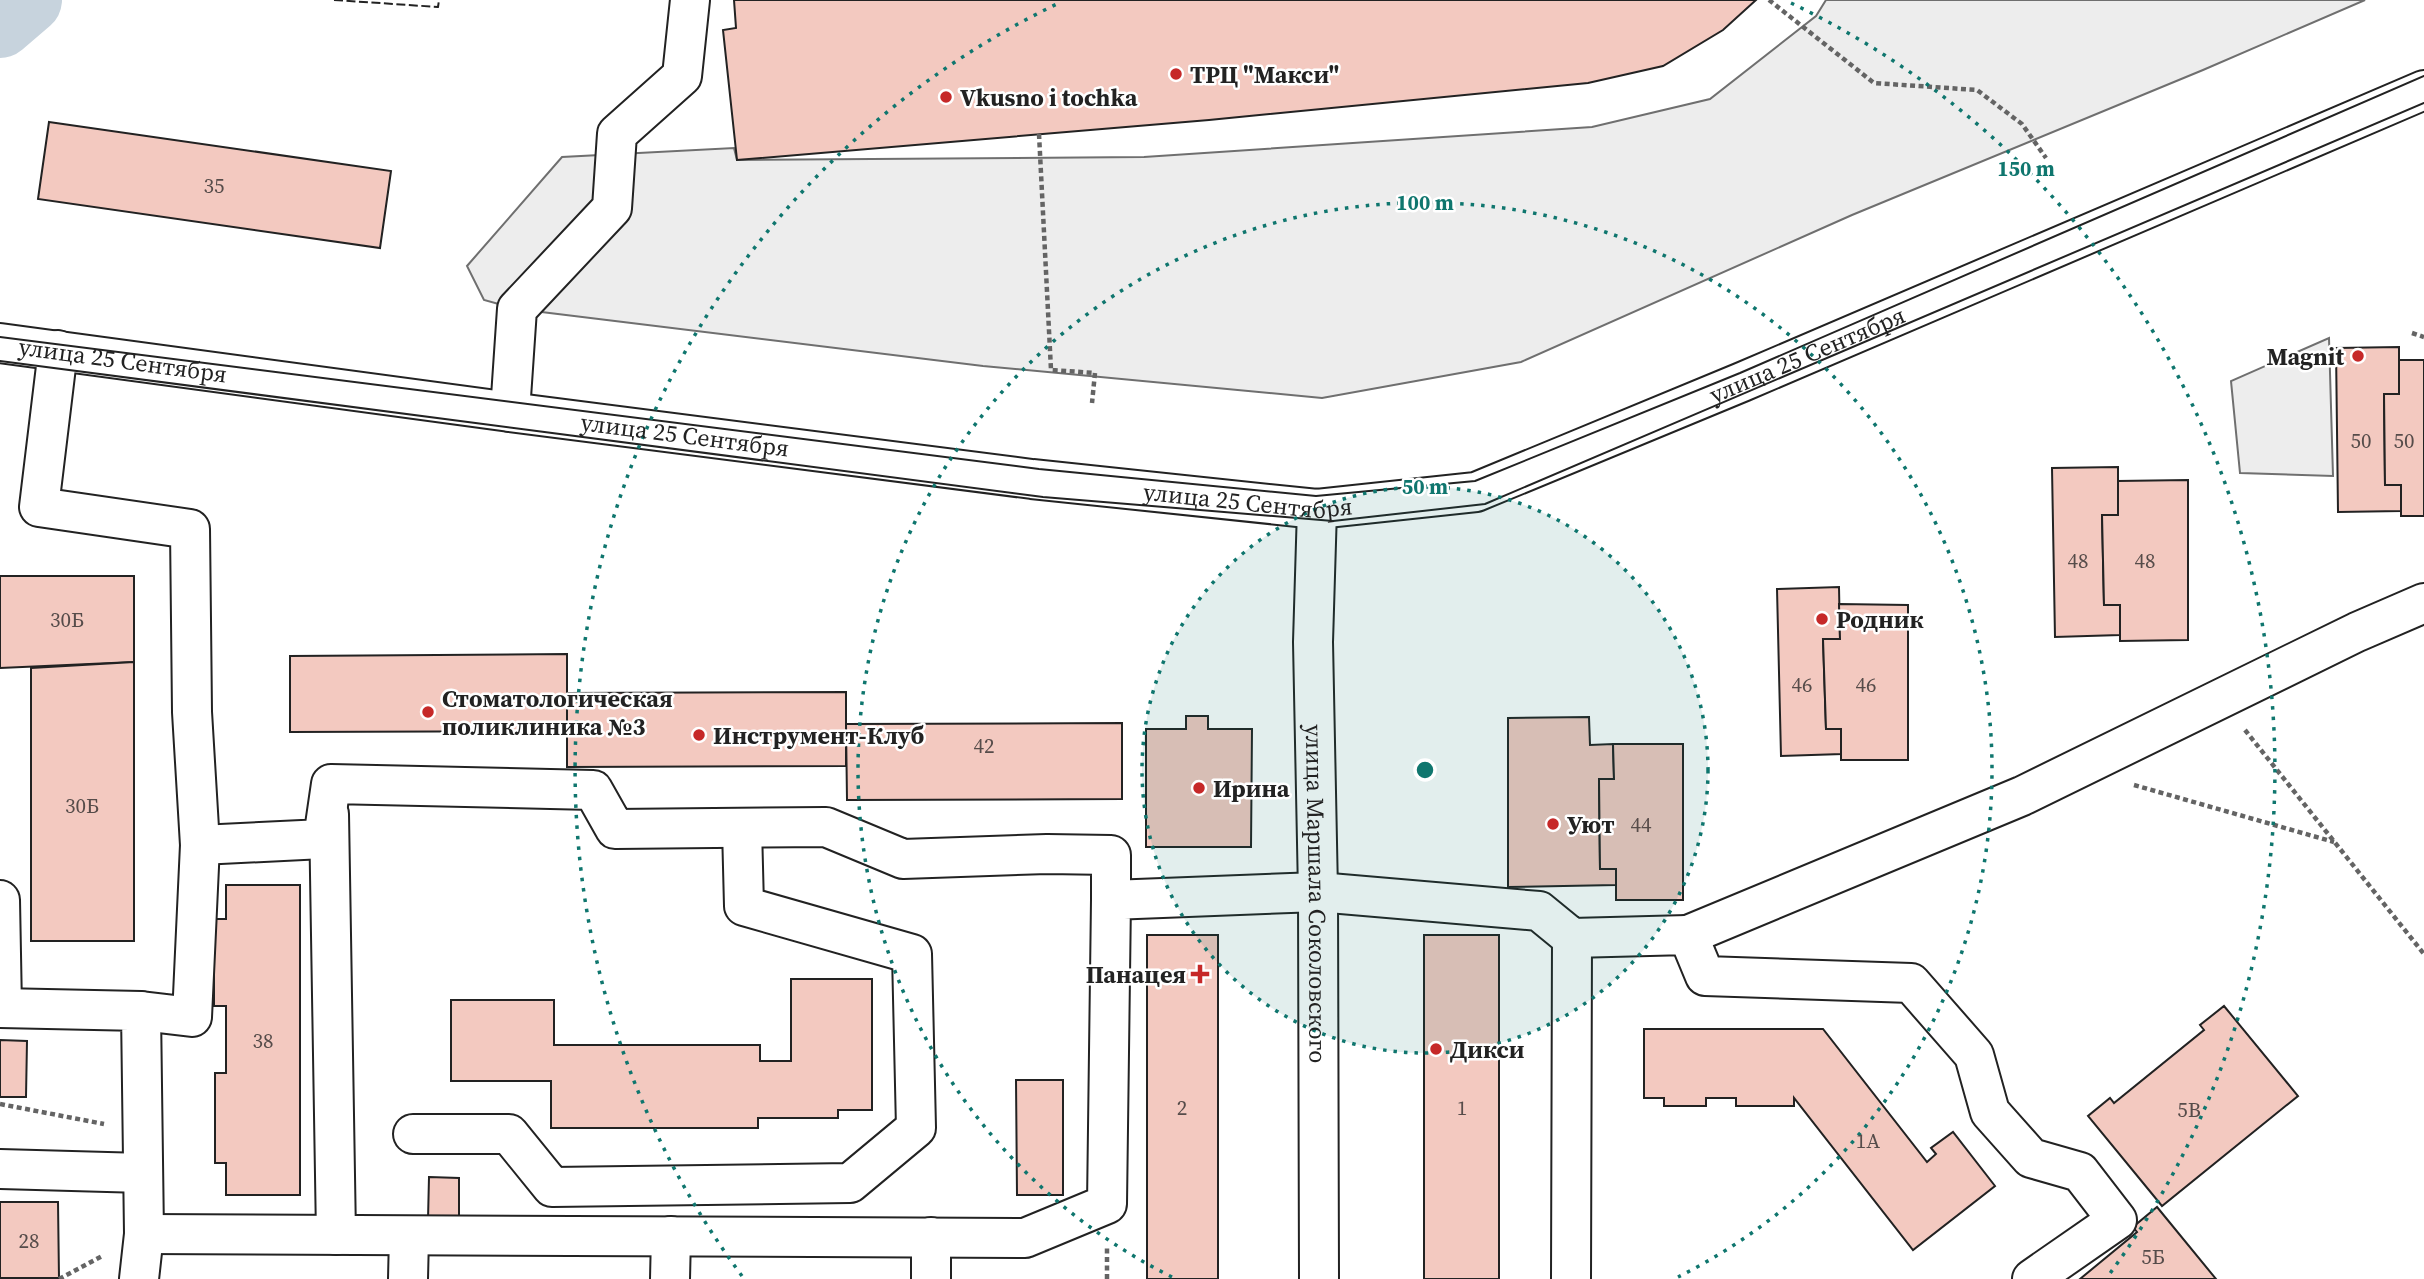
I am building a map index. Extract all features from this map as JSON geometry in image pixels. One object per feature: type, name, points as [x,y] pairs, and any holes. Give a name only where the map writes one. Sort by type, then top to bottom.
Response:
[{"type":"main road","points":[[510,412],[517,309],[612,208],[617,134],[682,76],[690,0]]},
{"type":"main road","name":"улица 25 Сентября","points":[[0,343],[1032,479],[1317,509],[1476,492],[1742,382],[2424,90]]},
{"type":"main road","points":[[0,900],[1,1008],[141,1011],[192,1017],[200,845],[192,712],[190,529],[39,507],[58,350]]},
{"type":"main road","name":"улица Маршала Соколовского","points":[[1317,509],[1313,642],[1318,892],[1319,1279]]},
{"type":"main road","points":[[1111,901],[1318,892],[1539,911],[1572,938],[1688,934],[2022,796],[2357,632],[2424,603]]},
{"type":"main road","points":[[144,1234],[1025,1238],[1107,1204],[1111,855],[1047,854],[903,859],[826,827],[615,829],[593,790],[331,784],[323,839],[200,845]]},
{"type":"main road","points":[[329,800],[336,1235]]},
{"type":"main road","points":[[413,1134],[509,1134],[552,1187],[850,1182],[916,1128],[912,954],[744,905],[742,828]]},
{"type":"main road","points":[[1688,934],[1704,976],[1911,982],[1974,1055],[1990,1112],[2031,1158],[2080,1172],[2117,1220],[2032,1279]]},
{"type":"main road","points":[[1571,1279],[1572,938]]},
{"type":"main road","points":[[139,1279],[144,1234],[141,1011]]},
{"type":"main road","points":[[0,1169],[143,1173]]},
{"type":"main road","points":[[408,1279],[409,1236]]},
{"type":"main road","points":[[670,1279],[671,1236]]},
{"type":"main road","points":[[931,1237],[931,1279]]},
{"type":"path","points":[[1769,0],[1874,83],[1977,90],[2022,124],[2046,158]]},
{"type":"path","points":[[1040,134],[1051,370],[1094,373],[1092,403]]},
{"type":"path","points":[[2412,333],[2424,337]]},
{"type":"path","points":[[2220,699],[2424,954]]},
{"type":"path","points":[[2076,769],[2335,842]]},
{"type":"path","points":[[0,1104],[143,1132]]},
{"type":"shaded area","points":[[1826,0],[2365,0],[1852,215],[1521,362],[1322,398],[983,366],[517,309],[484,300],[467,266],[562,157],[734,148],[737,160],[1144,157],[1592,127],[1710,99],[1816,16]]},
{"type":"shaded area","points":[[2329,338],[2333,476],[2240,473],[2231,381]]},
{"type":"building","name":"ТРЦ \"Макси\"","points":[[734,0],[1756,0],[1723,30],[1663,66],[1588,83],[1209,120],[737,160],[723,30],[736,28]]},
{"type":"building","points":[[49,122],[391,171],[380,248],[38,199]]},
{"type":"building","points":[[2399,347],[2399,394],[2384,394],[2385,485],[2401,485],[2401,511],[2338,512],[2336,348]]},
{"type":"building","points":[[2399,360],[2424,360],[2424,516],[2401,516],[2401,485],[2385,485],[2384,394],[2399,394]]},
{"type":"building","points":[[2118,467],[2118,515],[2102,515],[2104,605],[2120,605],[2120,635],[2055,637],[2052,468]]},
{"type":"building","points":[[2188,480],[2188,640],[2120,641],[2120,605],[2104,605],[2102,515],[2118,515],[2118,481]]},
{"type":"building","points":[[0,576],[134,576],[134,662],[0,668]]},
{"type":"building","points":[[1839,587],[1840,639],[1823,639],[1826,729],[1841,729],[1842,754],[1781,756],[1777,589]]},
{"type":"building","points":[[1839,604],[1908,605],[1908,760],[1841,760],[1841,729],[1826,729],[1823,639],[1840,639]]},
{"type":"building","name":"Стоматологическая поликлиника №3","points":[[567,654],[567,731],[290,732],[290,656]]},
{"type":"building","points":[[134,662],[134,941],[31,941],[31,668]]},
{"type":"building","points":[[846,692],[846,766],[567,767],[567,693]]},
{"type":"building","name":"Ирина","points":[[1186,716],[1208,716],[1208,729],[1252,729],[1251,847],[1146,847],[1146,729],[1186,729]]},
{"type":"building","name":"Уют","points":[[1589,717],[1590,745],[1613,744],[1614,779],[1599,779],[1600,869],[1616,869],[1616,885],[1508,887],[1508,718]]},
{"type":"building","points":[[1122,723],[1122,799],[847,800],[846,724]]},
{"type":"building","points":[[1613,744],[1683,744],[1683,900],[1616,900],[1616,869],[1600,869],[1599,779],[1614,779]]},
{"type":"building","points":[[226,885],[300,885],[300,1195],[226,1195],[226,1163],[215,1163],[215,1073],[226,1073],[226,1006],[214,1006],[214,919],[226,919]]},
{"type":"building","points":[[1147,935],[1218,935],[1218,1279],[1147,1279]]},
{"type":"building","points":[[1424,935],[1499,935],[1499,1279],[1424,1279]]},
{"type":"building","points":[[791,979],[872,979],[872,1110],[838,1110],[838,1118],[758,1118],[758,1128],[551,1128],[551,1081],[451,1081],[451,1000],[554,1000],[554,1045],[760,1045],[760,1061],[791,1061]]},
{"type":"building","points":[[2224,1006],[2298,1096],[2162,1206],[2088,1116],[2110,1098],[2114,1103],[2204,1030],[2200,1025]]},
{"type":"building","points":[[1644,1029],[1823,1029],[1927,1162],[1936,1154],[1931,1148],[1953,1132],[1995,1186],[1913,1250],[1794,1098],[1794,1106],[1736,1106],[1736,1098],[1706,1098],[1706,1106],[1664,1106],[1664,1098],[1644,1098]]},
{"type":"building","points":[[0,1040],[27,1041],[26,1097],[0,1097]]},
{"type":"building","points":[[1016,1080],[1063,1080],[1063,1195],[1017,1195]]},
{"type":"building","points":[[429,1177],[459,1178],[459,1220],[428,1220]]},
{"type":"building","points":[[0,1202],[58,1202],[59,1278],[0,1278]]},
{"type":"building","points":[[2157,1207],[2216,1279],[2080,1279],[2137,1232],[2133,1227]]},
{"type":"waterway","points":[[0,24],[28,0]]},
{"type":"tram line","points":[[0,337],[1039,469],[1316,496],[1475,481],[1740,373],[2424,76]]},
{"type":"tram line","points":[[0,361],[1043,497],[1333,521],[1485,504],[2424,103]]},
{"type":"fence","points":[[334,0],[438,7],[439,0]]},
{"type":"place","name":"ТРЦ \"Макси\"","points":[[1176,74]]},
{"type":"place","name":"Vkusno i tochka","points":[[946,97]]},
{"type":"place","name":"Magnit","points":[[2358,356]]},
{"type":"place","name":"Родник","points":[[1822,619]]},
{"type":"place","name":"Стоматологическая поликлиника №3","points":[[428,712]]},
{"type":"place","name":"Инструмент-Клуб","points":[[699,735]]},
{"type":"place","name":"Ирина","points":[[1199,788]]},
{"type":"place","name":"Уют","points":[[1553,824]]},
{"type":"place","name":"Панацея","points":[[1200,974]]},
{"type":"place","name":"Дикси","points":[[1436,1049]]}]
